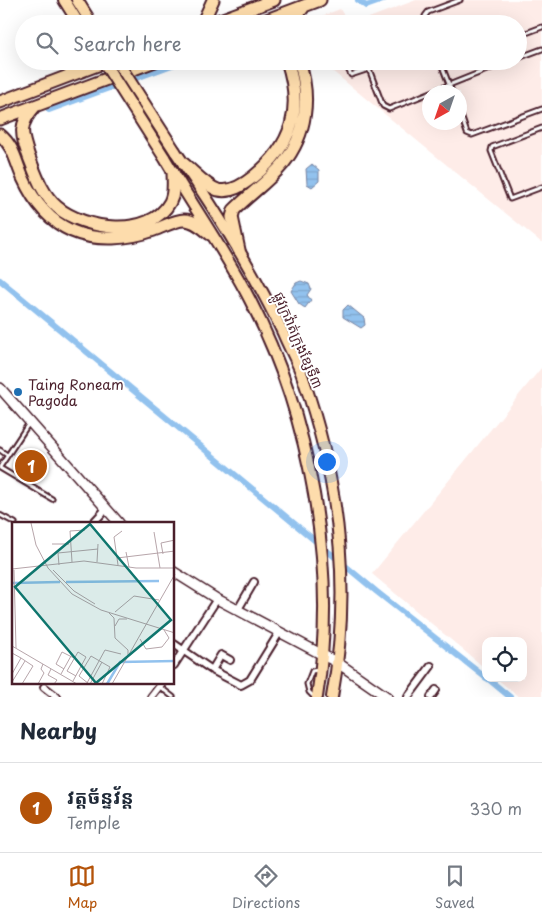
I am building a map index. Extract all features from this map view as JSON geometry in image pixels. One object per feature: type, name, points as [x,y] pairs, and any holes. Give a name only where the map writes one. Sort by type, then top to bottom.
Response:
[{"type":"highway","points":[[206,15],[213,0]]},
{"type":"highway","points":[[251,0],[263,4]]},
{"type":"highway","points":[[233,15],[274,0]]},
{"type":"highway","points":[[280,15],[320,0]]},
{"type":"highway","points":[[298,15],[306,5]]},
{"type":"highway","points":[[0,102],[84,70]]},
{"type":"highway","points":[[0,118],[131,70]]},
{"type":"highway","points":[[184,164],[212,187],[227,190],[234,189],[251,179],[271,161],[286,139],[295,103],[294,86],[290,70]]},
{"type":"highway","points":[[238,250],[232,217],[234,210],[282,165],[292,151],[303,125],[306,94],[301,70]]},
{"type":"highway","points":[[35,106],[23,123],[23,140],[40,185],[45,193],[56,206],[75,219],[101,227],[115,228],[150,219],[160,214],[171,201],[174,193],[172,172]]},
{"type":"highway","points":[[0,135],[11,147],[23,178],[35,199],[50,217],[72,231],[95,238],[118,238],[144,233],[183,220],[192,222],[210,234]]},
{"type":"main road","points":[[64,0],[73,15]]},
{"type":"main road","points":[[77,0],[86,15]]},
{"type":"main road","name":"ផ្លូវក្រវ៉ាត់ក្រុងខ្សែទី៣","points":[[109,70],[164,157],[250,300],[287,384],[311,470],[320,544],[324,592],[323,655],[316,697]]},
{"type":"main road","name":"ផ្លូវក្រវ៉ាត់ក្រុងខ្សែទី៣","points":[[123,70],[263,291],[303,376],[329,465],[341,560],[338,663],[332,697]]},
{"type":"main road","points":[[0,388],[118,522]]},
{"type":"main road","points":[[175,573],[237,611],[338,663],[387,697]]},
{"type":"street","points":[[94,522],[106,509]]},
{"type":"street","points":[[237,611],[254,582]]},
{"type":"street","points":[[175,662],[216,599]]},
{"type":"street","points":[[175,645],[212,670],[242,685],[250,680],[279,633]]},
{"type":"street","points":[[212,670],[221,655],[230,660]]},
{"type":"street","points":[[408,697],[431,666]]},
{"type":"street","points":[[151,697],[161,685]]},
{"type":"street","points":[[44,687],[56,697]]},
{"type":"street","points":[[431,697],[436,690]]},
{"type":"lane","points":[[426,15],[428,12],[460,0]]},
{"type":"lane","points":[[527,33],[542,27]]},
{"type":"lane","points":[[527,54],[542,48]]},
{"type":"lane","points":[[348,70],[351,75],[366,70]]},
{"type":"lane","points":[[369,70],[383,106],[389,109],[422,96]]},
{"type":"lane","points":[[443,70],[449,85],[486,70]]},
{"type":"lane","points":[[466,130],[467,133],[472,135],[542,109]]},
{"type":"lane","points":[[542,128],[492,147],[491,151],[510,199],[542,187]]},
{"type":"lane","points":[[30,422],[0,468],[52,499]]},
{"type":"lane","points":[[0,450],[7,455]]},
{"type":"lane","points":[[0,515],[13,522]]},
{"type":"lane","points":[[161,685],[173,697]]},
{"type":"shaded area","points":[[416,0],[542,0],[542,243],[331,70],[527,70],[527,15],[377,15]]},
{"type":"shaded area","points":[[340,9],[344,15],[324,15]]},
{"type":"shaded area","points":[[542,367],[542,697],[519,697],[501,682],[527,682],[527,637],[482,637],[482,666],[372,574]]},
{"type":"water","points":[[312,164],[319,170],[319,181],[312,187],[307,184],[306,169]]},
{"type":"water","points":[[301,281],[309,284],[311,289],[307,295],[311,300],[305,308],[299,304],[291,291],[296,283]]},
{"type":"water","points":[[348,305],[364,318],[365,325],[361,328],[343,317],[343,310]]},
{"type":"waterway","points":[[358,0],[366,6],[383,0]]},
{"type":"waterway","points":[[49,110],[158,70]]},
{"type":"waterway","points":[[0,280],[377,592],[482,675]]},
{"type":"waterway","points":[[492,682],[510,697]]},
{"type":"place","name":"Taing Roneam Pagoda","points":[[18,392]]},
{"type":"place","name":"វត្តច័ន្ទវ័ន្ត","points":[[31,466]]}]
